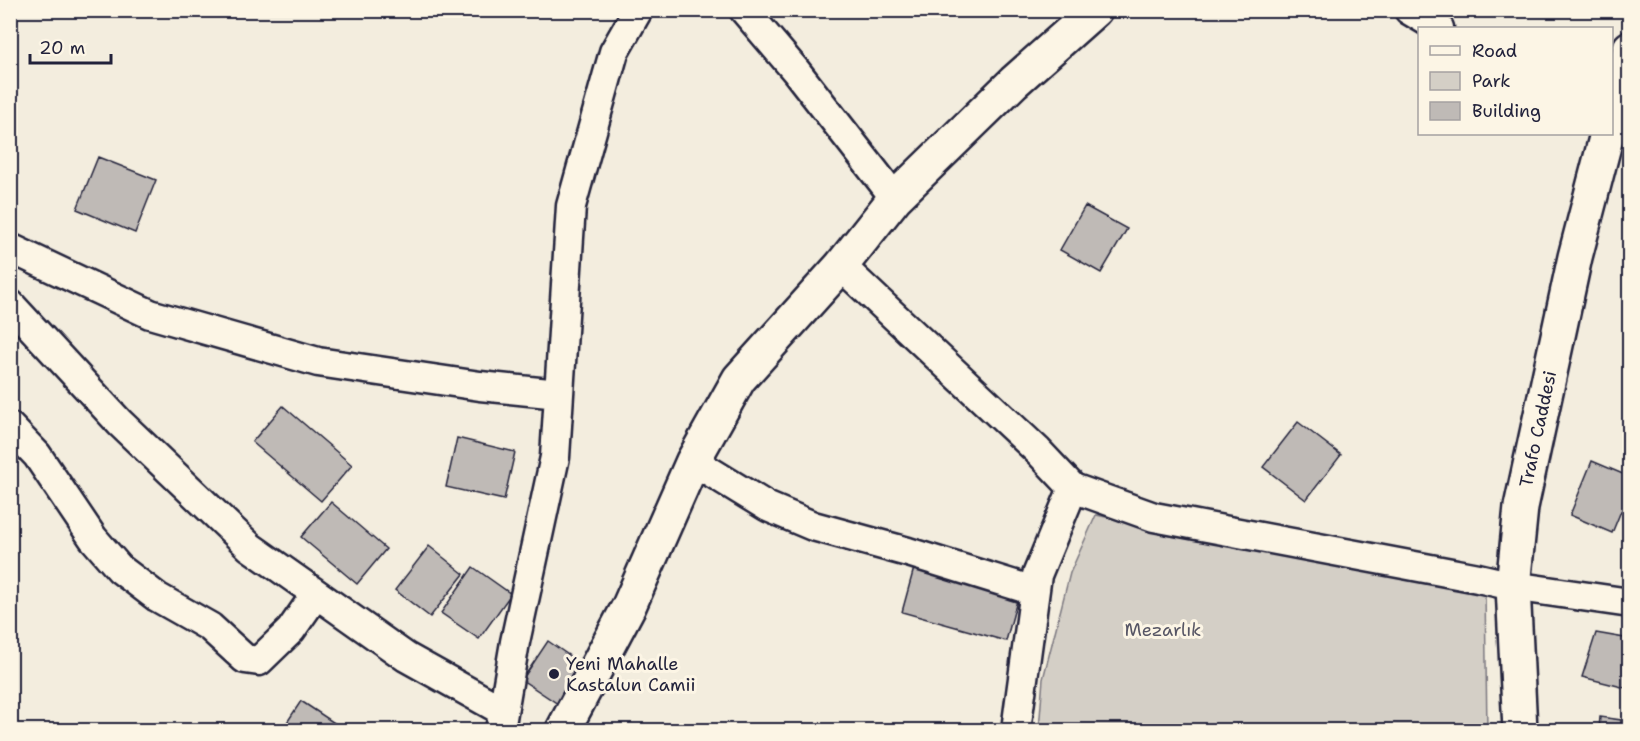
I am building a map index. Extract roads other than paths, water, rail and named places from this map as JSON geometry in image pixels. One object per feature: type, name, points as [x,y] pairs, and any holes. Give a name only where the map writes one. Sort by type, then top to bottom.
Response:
[{"type":"street","points":[[10,304],[120,423],[250,547],[501,721],[515,642],[555,457],[571,206],[614,52],[638,10]]},
{"type":"street","points":[[744,10],[796,71],[895,198]]},
{"type":"street","points":[[563,730],[629,606],[693,461],[739,379],[841,266],[895,198],[1014,82],[1095,10]]},
{"type":"street","points":[[1410,10],[1437,27]]},
{"type":"street","name":"Trafo Caddesi","points":[[1613,112],[1629,48]]},
{"type":"street","name":"Trafo Caddesi","points":[[1520,730],[1513,586],[1521,507],[1575,257],[1607,135]]},
{"type":"street","points":[[10,248],[150,314],[318,362],[480,386],[559,394]]},
{"type":"street","points":[[841,266],[1038,452],[1073,488],[1154,517],[1513,586],[1629,603]]},
{"type":"street","points":[[10,427],[37,455],[93,537],[120,569],[157,597],[210,627],[245,659],[259,661],[291,630],[316,594]]},
{"type":"street","points":[[693,461],[768,507],[813,526],[908,552],[1034,591]]},
{"type":"street","points":[[1016,730],[1037,575],[1073,488]]},
{"type":"place","name":"Yeni Mahalle Kastalun Camii","points":[[554,674]]},
{"type":"park label","name":"Mezarlık","points":[[1163,630]]}]
